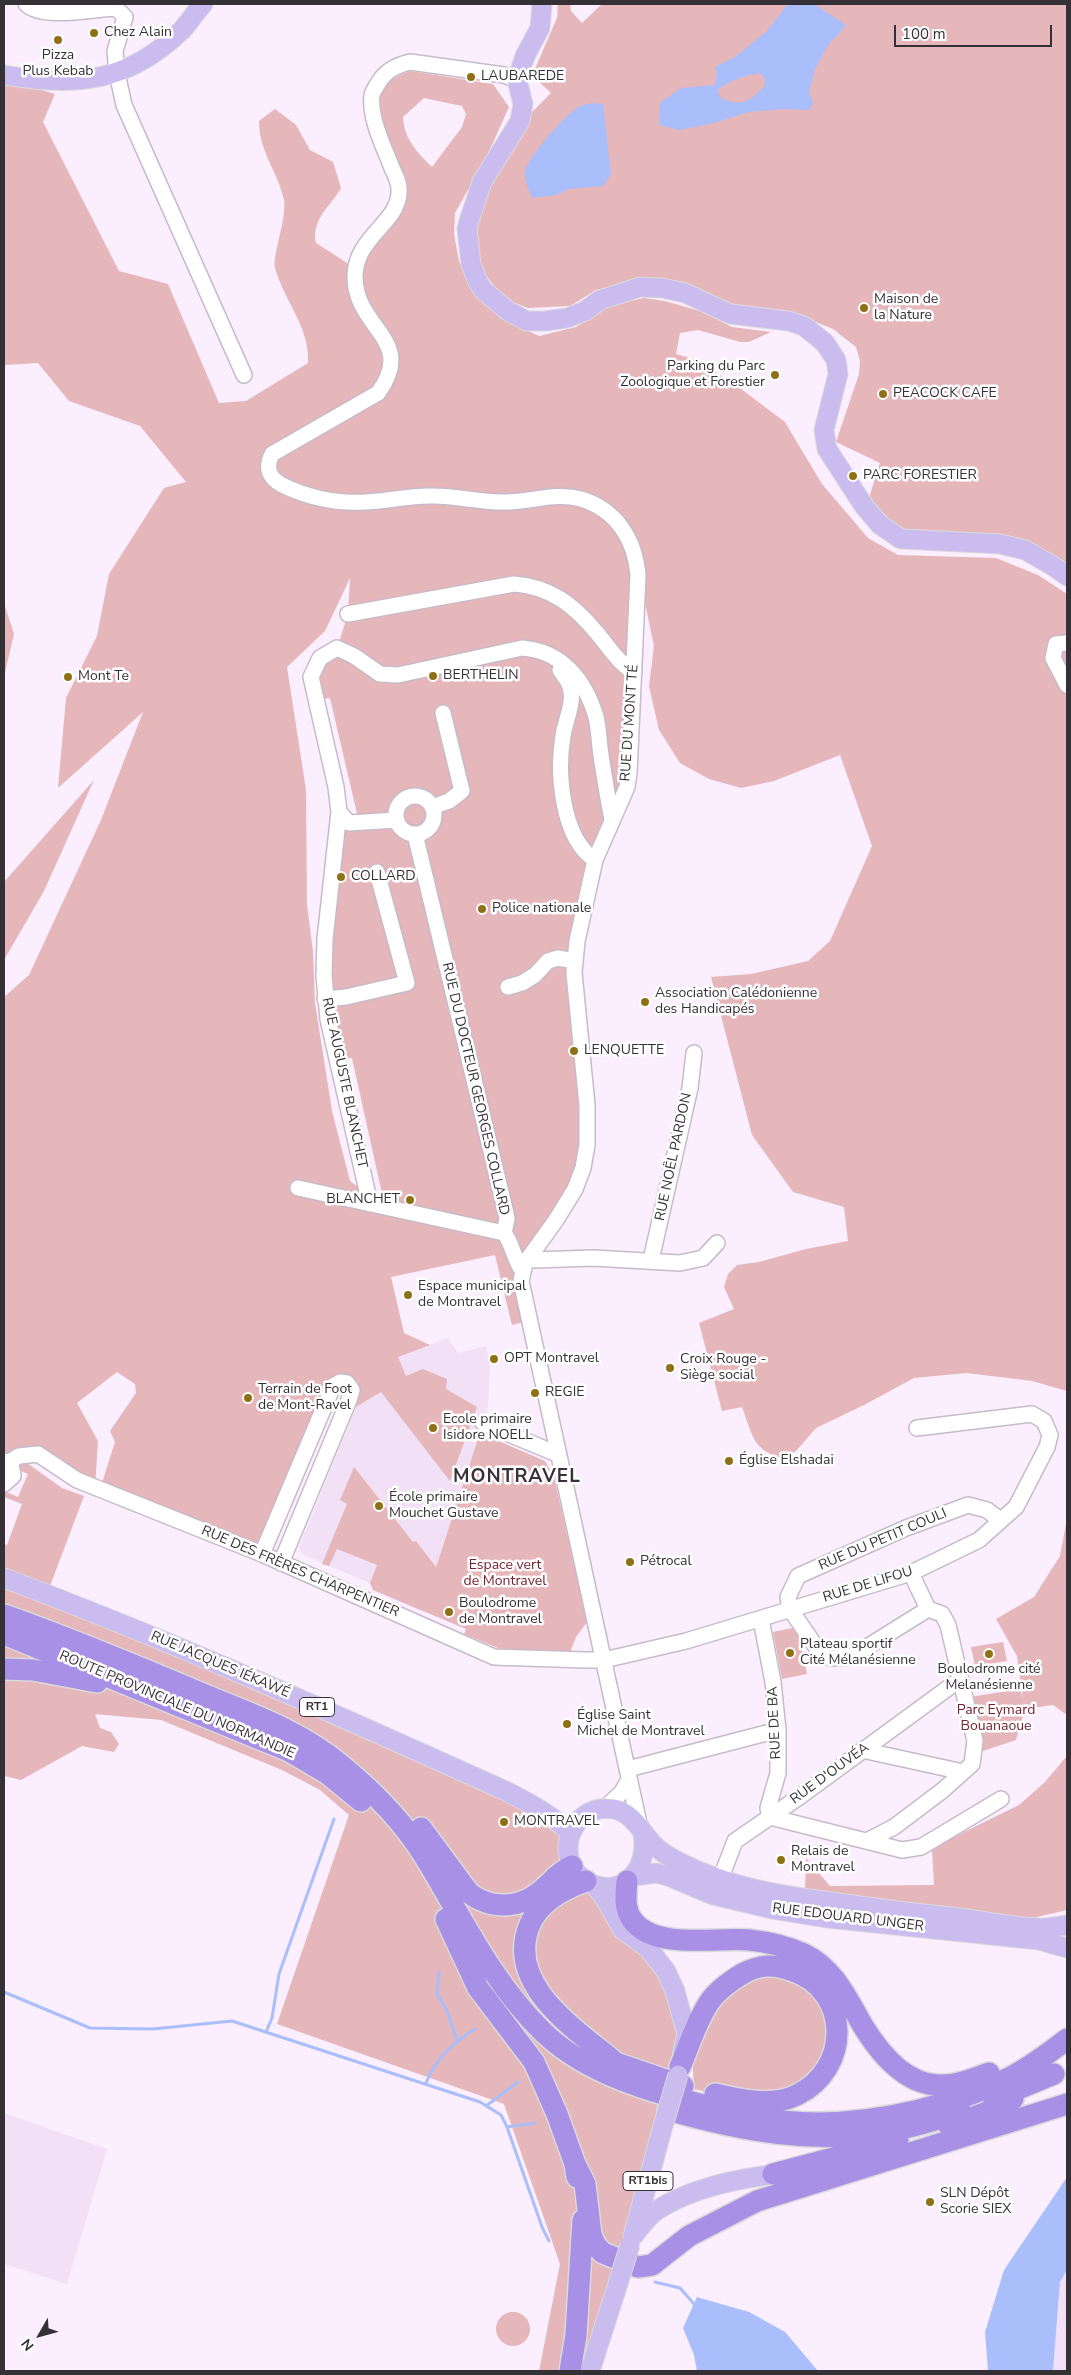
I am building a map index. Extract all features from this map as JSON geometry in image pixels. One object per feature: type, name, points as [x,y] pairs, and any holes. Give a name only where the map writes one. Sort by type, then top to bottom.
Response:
[{"type":"highway","name":"ROUTE PROVINCIALE DU NORMANDIE","points":[[4,1615],[182,1685],[308,1741],[338,1763]]},
{"type":"highway","name":"ROUTE PROVINCIALE DU NORMANDIE","points":[[4,1634],[289,1751],[328,1774],[357,1796],[386,1826],[407,1854],[446,1919],[500,2001],[530,2035],[562,2061],[629,2099],[711,2122],[763,2132],[808,2138],[846,2137],[891,2131],[972,2108],[1061,2069]]},
{"type":"highway","points":[[4,1669],[64,1674],[187,1708]]},
{"type":"highway","points":[[338,1763],[385,1790],[396,1800],[421,1828],[469,1892],[484,1902],[495,1905],[519,1903],[539,1893],[556,1874],[584,1877]]},
{"type":"highway","points":[[338,1763],[389,1808],[425,1857],[486,1961],[516,2001],[544,2033],[570,2054],[607,2074],[640,2088],[752,2117],[817,2123],[873,2118],[968,2096],[1010,2077],[1067,2039]]},
{"type":"highway","points":[[584,1877],[553,1896],[532,1919],[526,1934],[525,1964],[532,1980],[547,2002],[567,2023],[616,2063]]},
{"type":"highway","points":[[630,1878],[627,1910],[636,1924],[658,1937],[673,1940],[748,1940],[773,1943],[809,1956],[826,1970],[840,1986],[874,2043],[895,2067],[909,2076],[937,2085],[967,2081],[1002,2068],[1067,2031]]},
{"type":"highway","points":[[438,1880],[540,2015],[561,2034],[594,2055],[694,2089],[737,2099],[775,2101],[796,2096],[816,2084],[827,2068],[834,2051],[838,2031],[830,2000],[816,1983],[793,1970],[771,1965],[760,1966],[750,1970],[730,1982],[708,2003],[679,2071]]},
{"type":"highway","points":[[446,1919],[478,1988],[534,2062],[546,2088],[575,2164],[585,2184],[591,2235],[596,2246],[603,2253],[638,2267],[652,2265],[689,2236],[757,2201],[1067,2104]]},
{"type":"highway","points":[[687,2034],[702,1996],[712,1982],[725,1970],[744,1960],[767,1955],[795,1959],[809,1968],[835,1992],[863,2026]]},
{"type":"highway","points":[[773,2174],[899,2141],[987,2112],[1026,2092],[1061,2069]]},
{"type":"highway","points":[[570,2371],[576,2335],[583,2241],[582,2210],[575,2164]]},
{"type":"main road","points":[[4,75],[47,81],[66,81],[89,80],[117,73],[142,62],[164,46],[183,29],[203,4]]},
{"type":"main road","points":[[542,4],[540,28],[525,56],[517,80],[523,104],[520,121],[482,182],[467,229],[471,264],[474,273],[478,282],[492,299],[526,321],[545,321],[567,318],[585,311],[600,300],[620,292],[640,287],[662,288],[685,294],[730,314],[788,321],[804,326],[825,343],[836,360],[838,374],[824,430],[826,449],[864,506],[880,525],[902,539],[1000,544],[1025,550],[1067,576]]},
{"type":"main road","name":"RUE JACQUES IÉKAWÉ","points":[[4,1578],[84,1608],[287,1693],[508,1792],[555,1818],[570,1833]]},
{"type":"main road","points":[[584,1877],[605,1887],[630,1878],[644,1858],[645,1846],[642,1831],[625,1813],[605,1808],[584,1815],[570,1833],[567,1848],[584,1877],[603,1895],[623,1930],[648,1948],[666,1971],[676,1991],[687,2034]]},
{"type":"main road","name":"RUE JACQUES IÉKAWÉ","points":[[541,1809],[584,1815]]},
{"type":"main road","name":"RUE EDOUARD UNGER","points":[[642,1831],[671,1859],[720,1880],[777,1895],[1041,1928],[1067,1925]]},
{"type":"main road","name":"RUE EDOUARD UNGER","points":[[630,1878],[656,1873],[668,1876],[713,1895],[772,1909],[827,1918],[1040,1940],[1067,1948]]},
{"type":"main road","name":"RT1bis","points":[[590,2371],[632,2240],[679,2071],[687,2034]]},
{"type":"main road","points":[[632,2240],[656,2211],[682,2197],[719,2186],[773,2174],[900,2155]]},
{"type":"street","points":[[26,4],[37,12],[50,13],[87,6],[116,8],[125,17],[115,51],[117,73],[124,105],[244,376]]},
{"type":"street","name":"RUE DU MONT TÉ","points":[[517,80],[504,75],[410,62],[396,66],[380,79],[372,94],[374,117],[398,182],[400,194],[396,206],[359,254],[355,278],[358,296],[364,310],[392,352],[392,365],[388,380],[378,393],[272,454],[268,462],[268,471],[275,481],[296,492],[325,500],[344,502],[433,496],[507,502],[558,497],[580,499],[597,506],[623,528],[636,555],[638,575],[629,774],[627,787],[595,860],[586,895],[574,973],[587,1105],[587,1145],[583,1168],[575,1189],[526,1263]]},
{"type":"street","points":[[348,614],[514,584],[532,586],[552,593],[567,603],[598,634],[618,659],[634,672]]},
{"type":"street","points":[[1067,643],[1056,644],[1053,658],[1067,686]]},
{"type":"street","name":"RUE AUGUSTE BLANCHET","points":[[370,1204],[325,999],[325,939],[339,812],[336,787],[311,677],[320,658],[337,648],[354,656],[380,674],[398,675],[522,648],[539,650],[550,654]]},
{"type":"street","points":[[550,654],[564,664],[577,678],[589,698],[596,718],[612,820]]},
{"type":"street","points":[[550,654],[570,686],[572,700],[560,753],[563,795],[569,823],[585,852],[595,860]]},
{"type":"street","points":[[432,807],[449,801],[462,792],[443,713]]},
{"type":"street","points":[[412,796],[424,798],[432,807],[434,820],[427,830],[415,834],[404,830],[397,820],[396,814],[401,802],[412,796]]},
{"type":"street","points":[[339,812],[349,822],[397,820]]},
{"type":"street","name":"RUE DU DOCTEUR GEORGES COLLARD","points":[[415,834],[505,1209],[504,1233],[510,1242],[515,1259],[526,1263],[520,1281],[528,1321],[642,1831]]},
{"type":"street","points":[[325,999],[346,997],[407,983],[377,872]]},
{"type":"street","points":[[508,987],[522,983],[535,975],[548,961],[558,958],[575,961]]},
{"type":"street","name":"RUE NOËL PARDON","points":[[651,1260],[690,1088],[694,1054]]},
{"type":"street","points":[[298,1188],[504,1233]]},
{"type":"street","points":[[526,1263],[534,1260],[593,1258],[680,1263],[703,1258],[717,1243]]},
{"type":"street","points":[[262,1554],[333,1386],[340,1382],[347,1383],[352,1390],[349,1400],[281,1563]]},
{"type":"street","name":"RUE DE LIFOU","points":[[604,1660],[686,1641],[761,1620],[790,1608],[911,1573],[979,1540],[1016,1507],[1047,1448],[1050,1435],[1044,1421],[1032,1414],[917,1428]]},
{"type":"street","points":[[483,1423],[557,1454]]},
{"type":"street","name":"RUE DES FRÈRES CHARPENTIER","points":[[4,1484],[13,1476],[12,1469],[6,1462],[19,1456],[38,1454],[77,1480],[262,1554],[494,1657],[604,1660]]},
{"type":"street","name":"RUE DU PETIT COULI","points":[[790,1608],[788,1597],[798,1576],[906,1528],[968,1505],[987,1510],[1000,1520]]},
{"type":"street","points":[[867,1841],[894,1827],[943,1790],[972,1764],[975,1741],[959,1680],[948,1625],[942,1614],[928,1609],[911,1573]]},
{"type":"street","points":[[790,1608],[821,1654],[831,1658],[851,1657],[928,1609]]},
{"type":"street","name":"RUE DE BA","points":[[761,1620],[774,1682],[778,1730],[778,1773],[768,1808],[770,1816]]},
{"type":"street","name":"RUE D'OUVÉA","points":[[720,1880],[734,1841],[959,1680]]},
{"type":"street","points":[[605,1808],[618,1796],[628,1775],[778,1730]]},
{"type":"street","points":[[862,1750],[962,1772]]},
{"type":"street","points":[[770,1816],[902,1850],[921,1847],[1001,1799]]},
{"type":"shaded area","points":[[448,1338],[458,1353],[486,1346],[490,1367],[488,1406],[486,1417],[421,1611],[373,1590],[370,1583],[303,1555],[299,1547],[356,1407],[406,1376],[398,1357]]},
{"type":"shaded area","points":[[4,2113],[107,2149],[67,2284],[4,2264]]},
{"type":"shaded area","points":[[1067,2270],[1067,2371],[1053,2371],[1060,2282]]},
{"type":"green space","points":[[558,4],[570,4],[571,11],[582,23],[602,4],[1067,4],[1067,568],[1032,543],[1006,537],[931,536],[905,529],[890,520],[869,498],[880,463],[836,442],[859,374],[860,361],[856,347],[833,329],[786,310],[735,308],[680,283],[662,279],[628,283],[596,290],[570,306],[528,308],[510,301],[494,286],[482,270],[475,234],[484,191],[532,112],[551,93],[534,77],[534,71],[557,18]]},
{"type":"green space","points":[[410,71],[493,84],[509,107],[487,156],[455,213],[454,234],[459,261],[471,286],[500,318],[539,336],[576,327],[608,306],[644,298],[665,301],[700,311],[732,327],[771,332],[749,342],[740,342],[698,330],[680,333],[676,354],[694,359],[733,383],[785,422],[822,484],[868,538],[898,555],[996,558],[1038,575],[1067,594],[1067,1391],[1032,1381],[967,1373],[914,1378],[816,1428],[796,1451],[784,1459],[765,1451],[755,1440],[742,1407],[722,1411],[699,1323],[734,1309],[724,1287],[728,1274],[737,1265],[759,1262],[806,1249],[848,1241],[844,1207],[793,1192],[752,1135],[711,977],[751,974],[808,961],[830,941],[872,846],[840,755],[774,781],[741,788],[709,779],[680,763],[659,730],[649,686],[654,646],[641,583],[631,755],[577,941],[583,1168],[525,1263],[528,1321],[512,1325],[495,1255],[391,1277],[404,1333],[430,1345],[398,1357],[406,1376],[423,1369],[447,1379],[446,1389],[477,1407],[450,1481],[381,1392],[356,1407],[360,1393],[358,1382],[349,1376],[339,1375],[253,1551],[100,1489],[115,1442],[110,1431],[136,1393],[135,1384],[117,1372],[77,1403],[98,1441],[95,1487],[38,1454],[4,1456],[4,997],[29,975],[101,820],[143,712],[58,788],[66,698],[97,636],[109,574],[164,488],[186,482],[140,426],[69,401],[38,363],[4,365],[4,79],[55,94],[43,122],[119,271],[168,284],[219,403],[246,401],[308,363],[308,350],[301,326],[275,268],[284,200],[278,180],[265,152],[259,121],[275,109],[296,125],[310,150],[333,162],[341,188],[319,220],[315,234],[316,243],[347,263],[363,265],[403,203],[385,146],[379,114],[379,100],[382,90],[387,83]],"holes":[[[424,98],[462,106],[466,114],[462,127],[432,167],[416,150],[409,139],[403,117]],[[350,578],[348,614],[337,648],[320,658],[315,700],[330,698],[359,822],[338,831],[328,1019],[338,1059],[352,1058],[385,1207],[350,1181],[332,1111],[315,1003],[313,952],[307,905],[306,790],[287,667],[325,631]]]},
{"type":"green space","points":[[4,603],[14,634],[4,677]]},
{"type":"green space","points":[[94,780],[44,891],[4,960],[4,882]]},
{"type":"green space","name":"Espace vert de Montravel","points":[[480,1433],[545,1461],[554,1477],[587,1622],[576,1637],[569,1655],[503,1650],[464,1634],[466,1629],[373,1590],[370,1583],[377,1565],[337,1549],[329,1566],[322,1564],[347,1504],[340,1500],[354,1467],[413,1542],[416,1541],[436,1567]]},
{"type":"green space","points":[[17,1463],[27,1463],[62,1488],[84,1496],[50,1586],[558,1810],[562,1864],[649,1960],[664,1982],[678,2027],[675,2062],[638,2193],[584,2371],[539,2371],[560,2264],[504,2104],[277,2024],[349,1815],[320,1790],[282,1770],[161,1720],[95,1714],[100,1728],[111,1732],[119,1744],[114,1752],[82,1746],[21,1780],[4,1776],[4,1544],[7,1545],[22,1504],[4,1497],[4,1491],[18,1497],[28,1474],[16,1469]]},
{"type":"green space","name":"Parc Eymard Bouanaoue","points":[[1067,1519],[1067,1715],[1053,1705],[1025,1709],[1016,1740],[974,1754],[964,1698],[1020,1689],[1023,1699],[1017,1656],[996,1619],[1034,1597],[1060,1556]]},
{"type":"green space","name":"Plateau sportif Cité Mélanésienne","points":[[797,1627],[807,1674],[782,1679],[773,1632]]},
{"type":"green space","name":"Boulodrome cité Melanésienne","points":[[1003,1642],[1007,1661],[975,1666],[971,1647]]},
{"type":"green space","points":[[1067,1756],[1067,1910],[1024,1920],[805,1893],[806,1858],[830,1886],[934,1885],[932,1850],[1019,1805],[1044,1783]]},
{"type":"green space","points":[[784,1967],[836,2018],[816,2084],[737,2099],[694,2089],[691,2040],[718,1991]]},
{"type":"green space","points":[[513,2312],[520,2313],[525,2317],[529,2322],[529,2336],[525,2341],[520,2345],[513,2346],[506,2345],[501,2341],[497,2336],[496,2329],[497,2322],[501,2317],[506,2313]]},
{"type":"water","points":[[788,4],[814,4],[846,25],[826,48],[815,69],[809,92],[813,103],[809,110],[782,109],[749,112],[710,124],[679,130],[659,125],[660,103],[681,88],[715,85],[717,72],[715,67],[735,57],[766,32]],"holes":[[[760,73],[765,79],[765,86],[750,99],[740,103],[721,98],[717,90],[732,81],[754,74]]]},
{"type":"water","points":[[591,103],[603,104],[611,174],[603,186],[569,189],[556,195],[532,198],[525,172],[532,157],[566,117],[580,106]]},
{"type":"water","points":[[1067,2177],[1067,2270],[1060,2282],[1053,2371],[988,2371],[985,2332],[1004,2270]]},
{"type":"water","points":[[697,2297],[749,2312],[785,2332],[818,2371],[697,2371],[694,2355],[683,2328]]},
{"type":"waterway","points":[[266,2032],[272,2018],[279,1974],[334,1819]]},
{"type":"waterway","points":[[439,1972],[437,1994],[447,2011],[457,2040]]},
{"type":"waterway","points":[[4,1992],[90,2028],[153,2029],[232,2021],[480,2102],[501,2115],[507,2127],[542,2227],[549,2241]]},
{"type":"waterway","points":[[426,2083],[435,2066],[446,2052],[475,2029]]},
{"type":"waterway","points":[[486,2106],[518,2082]]},
{"type":"waterway","points":[[507,2127],[535,2123]]},
{"type":"waterway","points":[[655,2282],[680,2288],[694,2304]]},
{"type":"place","name":"Chez Alain","points":[[94,33]]},
{"type":"place","name":"Pizza Plus Kebab","points":[[58,40]]},
{"type":"place","name":"LAUBAREDE","points":[[471,77]]},
{"type":"place","name":"Maison de la Nature","points":[[864,308]]},
{"type":"place","name":"Parking du Parc Zoologique et Forestier","points":[[775,375]]},
{"type":"place","name":"PEACOCK CAFE","points":[[883,394]]},
{"type":"place","name":"PARC FORESTIER","points":[[853,476]]},
{"type":"place","name":"BERTHELIN","points":[[433,676]]},
{"type":"place","name":"Mont Te","points":[[68,677]]},
{"type":"place","name":"COLLARD","points":[[341,877]]},
{"type":"place","name":"Police nationale","points":[[482,909]]},
{"type":"place","name":"Association Calédonienne des Handicapés","points":[[645,1002]]},
{"type":"place","name":"LENQUETTE","points":[[574,1051]]},
{"type":"place","name":"BLANCHET","points":[[410,1200]]},
{"type":"place","name":"Espace municipal de Montravel","points":[[408,1295]]},
{"type":"place","name":"OPT Montravel","points":[[494,1359]]},
{"type":"place","name":"Croix Rouge - Siège social","points":[[670,1368]]},
{"type":"place","name":"REGIE","points":[[535,1393]]},
{"type":"place","name":"Terrain de Foot de Mont-Ravel","points":[[248,1398]]},
{"type":"place","name":"Ecole primaire Isidore NOELL","points":[[433,1428]]},
{"type":"place","name":"Église Elshadai","points":[[729,1461]]},
{"type":"place","name":"École primaire Mouchet Gustave","points":[[379,1506]]},
{"type":"place","name":"Pétrocal","points":[[630,1562]]},
{"type":"place","name":"Boulodrome de Montravel","points":[[449,1612]]},
{"type":"place","name":"Plateau sportif Cité Mélanésienne","points":[[790,1653]]},
{"type":"place","name":"Boulodrome cité Melanésienne","points":[[989,1654]]},
{"type":"place","name":"Église Saint Michel de Montravel","points":[[567,1724]]},
{"type":"place","name":"MONTRAVEL","points":[[504,1822]]},
{"type":"place","name":"Relais de Montravel","points":[[781,1860]]},
{"type":"place","name":"SLN Dépôt Scorie SIEX","points":[[930,2202]]},
{"type":"district","name":"MONTRAVEL","points":[[517,1477]]}]
